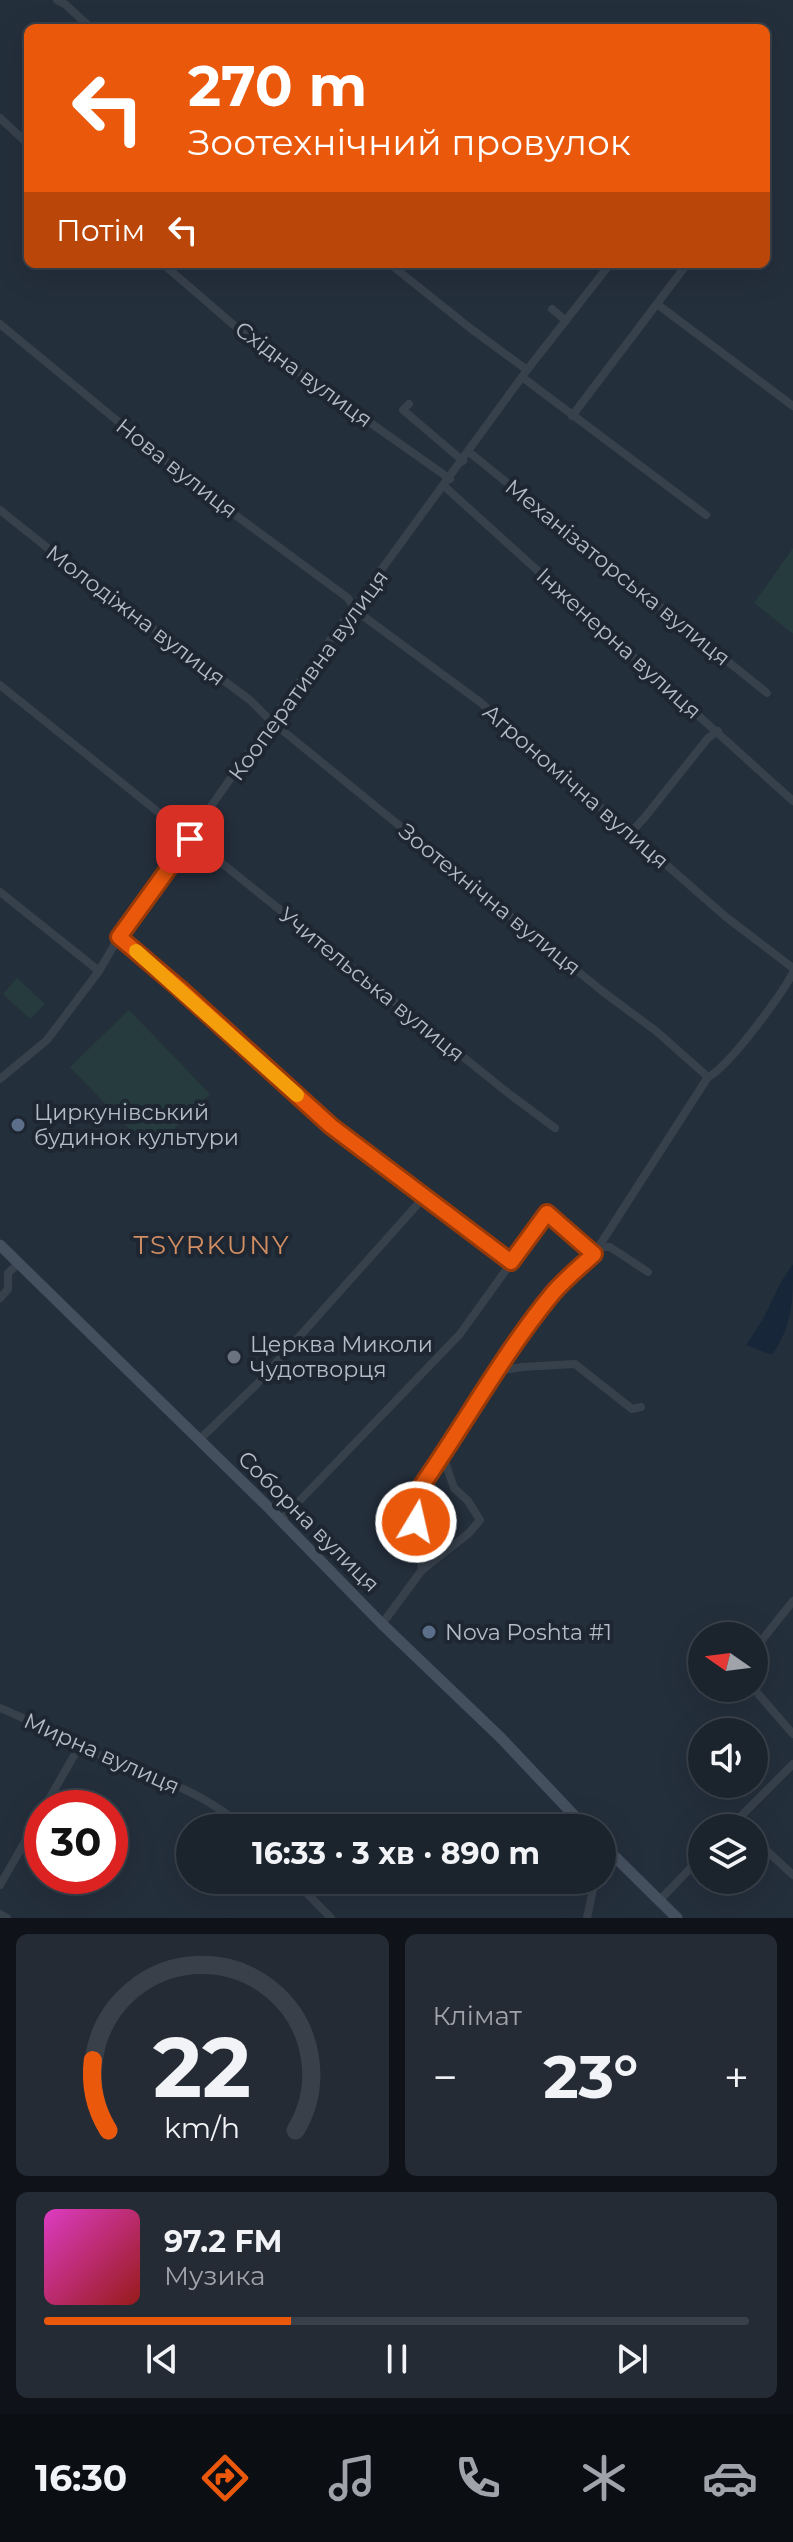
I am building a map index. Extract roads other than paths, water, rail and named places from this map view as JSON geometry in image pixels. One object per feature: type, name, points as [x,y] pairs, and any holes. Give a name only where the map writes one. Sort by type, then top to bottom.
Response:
[{"type":"street","points":[[57,0],[87,24]]},
{"type":"street","points":[[0,118],[24,140]]},
{"type":"street","name":"Східна вулиця","points":[[168,268],[243,333],[447,482]]},
{"type":"street","points":[[395,268],[572,416],[706,515]]},
{"type":"street","name":"Кооперативна вулиця","points":[[0,1079],[47,1040],[99,971],[119,937],[271,721],[525,374],[607,268]]},
{"type":"street","points":[[572,416],[684,268]]},
{"type":"street","points":[[657,304],[793,406]]},
{"type":"street","points":[[552,309],[566,321]]},
{"type":"street","name":"Нова вулиця","points":[[0,324],[200,489],[348,598],[355,610]]},
{"type":"street","points":[[409,404],[403,410],[463,461]]},
{"type":"street","name":"Механізаторська вулиця","points":[[469,452],[767,693]]},
{"type":"street","name":"Інженерна вулиця","points":[[447,482],[793,801]]},
{"type":"street","name":"Молодіжна вулиця","points":[[0,510],[94,585],[250,700],[271,721]]},
{"type":"street","name":"Агрономічна вулиця","points":[[355,610],[480,702],[726,917],[793,970]]},
{"type":"street","name":"Учительська вулиця","points":[[0,685],[555,1128]]},
{"type":"street","name":"Зоотехнічна вулиця","points":[[271,721],[602,991],[656,1031],[708,1077]]},
{"type":"street","points":[[626,830],[635,828],[708,738],[718,731]]},
{"type":"street","points":[[0,892],[99,971]]},
{"type":"street","points":[[119,937],[331,1126],[511,1262]]},
{"type":"street","points":[[422,1570],[413,1498],[554,1292],[596,1250],[708,1077],[717,1072],[739,1046],[793,970]]},
{"type":"street","points":[[199,1440],[256,1385],[425,1196]]},
{"type":"street","points":[[281,1520],[460,1334],[547,1213],[596,1250],[610,1247],[648,1272]]},
{"type":"street","name":"Соборна вулиця","points":[[0,1245],[501,1738],[573,1814]]},
{"type":"street","points":[[0,1298],[8,1289],[8,1273],[19,1263]]},
{"type":"street","points":[[497,1372],[522,1367],[575,1364],[632,1409],[641,1407]]},
{"type":"street","points":[[382,1624],[422,1570],[469,1533],[480,1520],[468,1501],[454,1488],[443,1456]]},
{"type":"street","points":[[768,1632],[793,1601]]},
{"type":"street","points":[[765,1702],[793,1734]]},
{"type":"street","name":"Мирна вулиця","points":[[0,1708],[198,1796],[229,1814]]},
{"type":"street","points":[[54,1790],[80,1745]]},
{"type":"street","points":[[747,1814],[793,1764]]},
{"type":"street","points":[[0,1885],[24,1843]]},
{"type":"street","points":[[768,1852],[793,1875]]},
{"type":"street","points":[[616,1859],[677,1918]]},
{"type":"street","points":[[659,1901],[688,1871]]},
{"type":"street","points":[[308,1894],[331,1918]]},
{"type":"street","points":[[587,1918],[592,1894]]},
{"type":"street","points":[[0,1914],[7,1918]]},
{"type":"water","points":[[793,1264],[790,1312],[779,1344],[772,1355],[746,1345],[763,1319]]},
{"type":"place","name":"Циркунівський будинок культури","points":[[18,1125]]},
{"type":"place","name":"Церква Миколи Чудотворця","points":[[234,1357]]},
{"type":"place","name":"Nova Poshta #1","points":[[429,1632]]},
{"type":"district","name":"TSYRKUNY","points":[[212,1245]]}]
